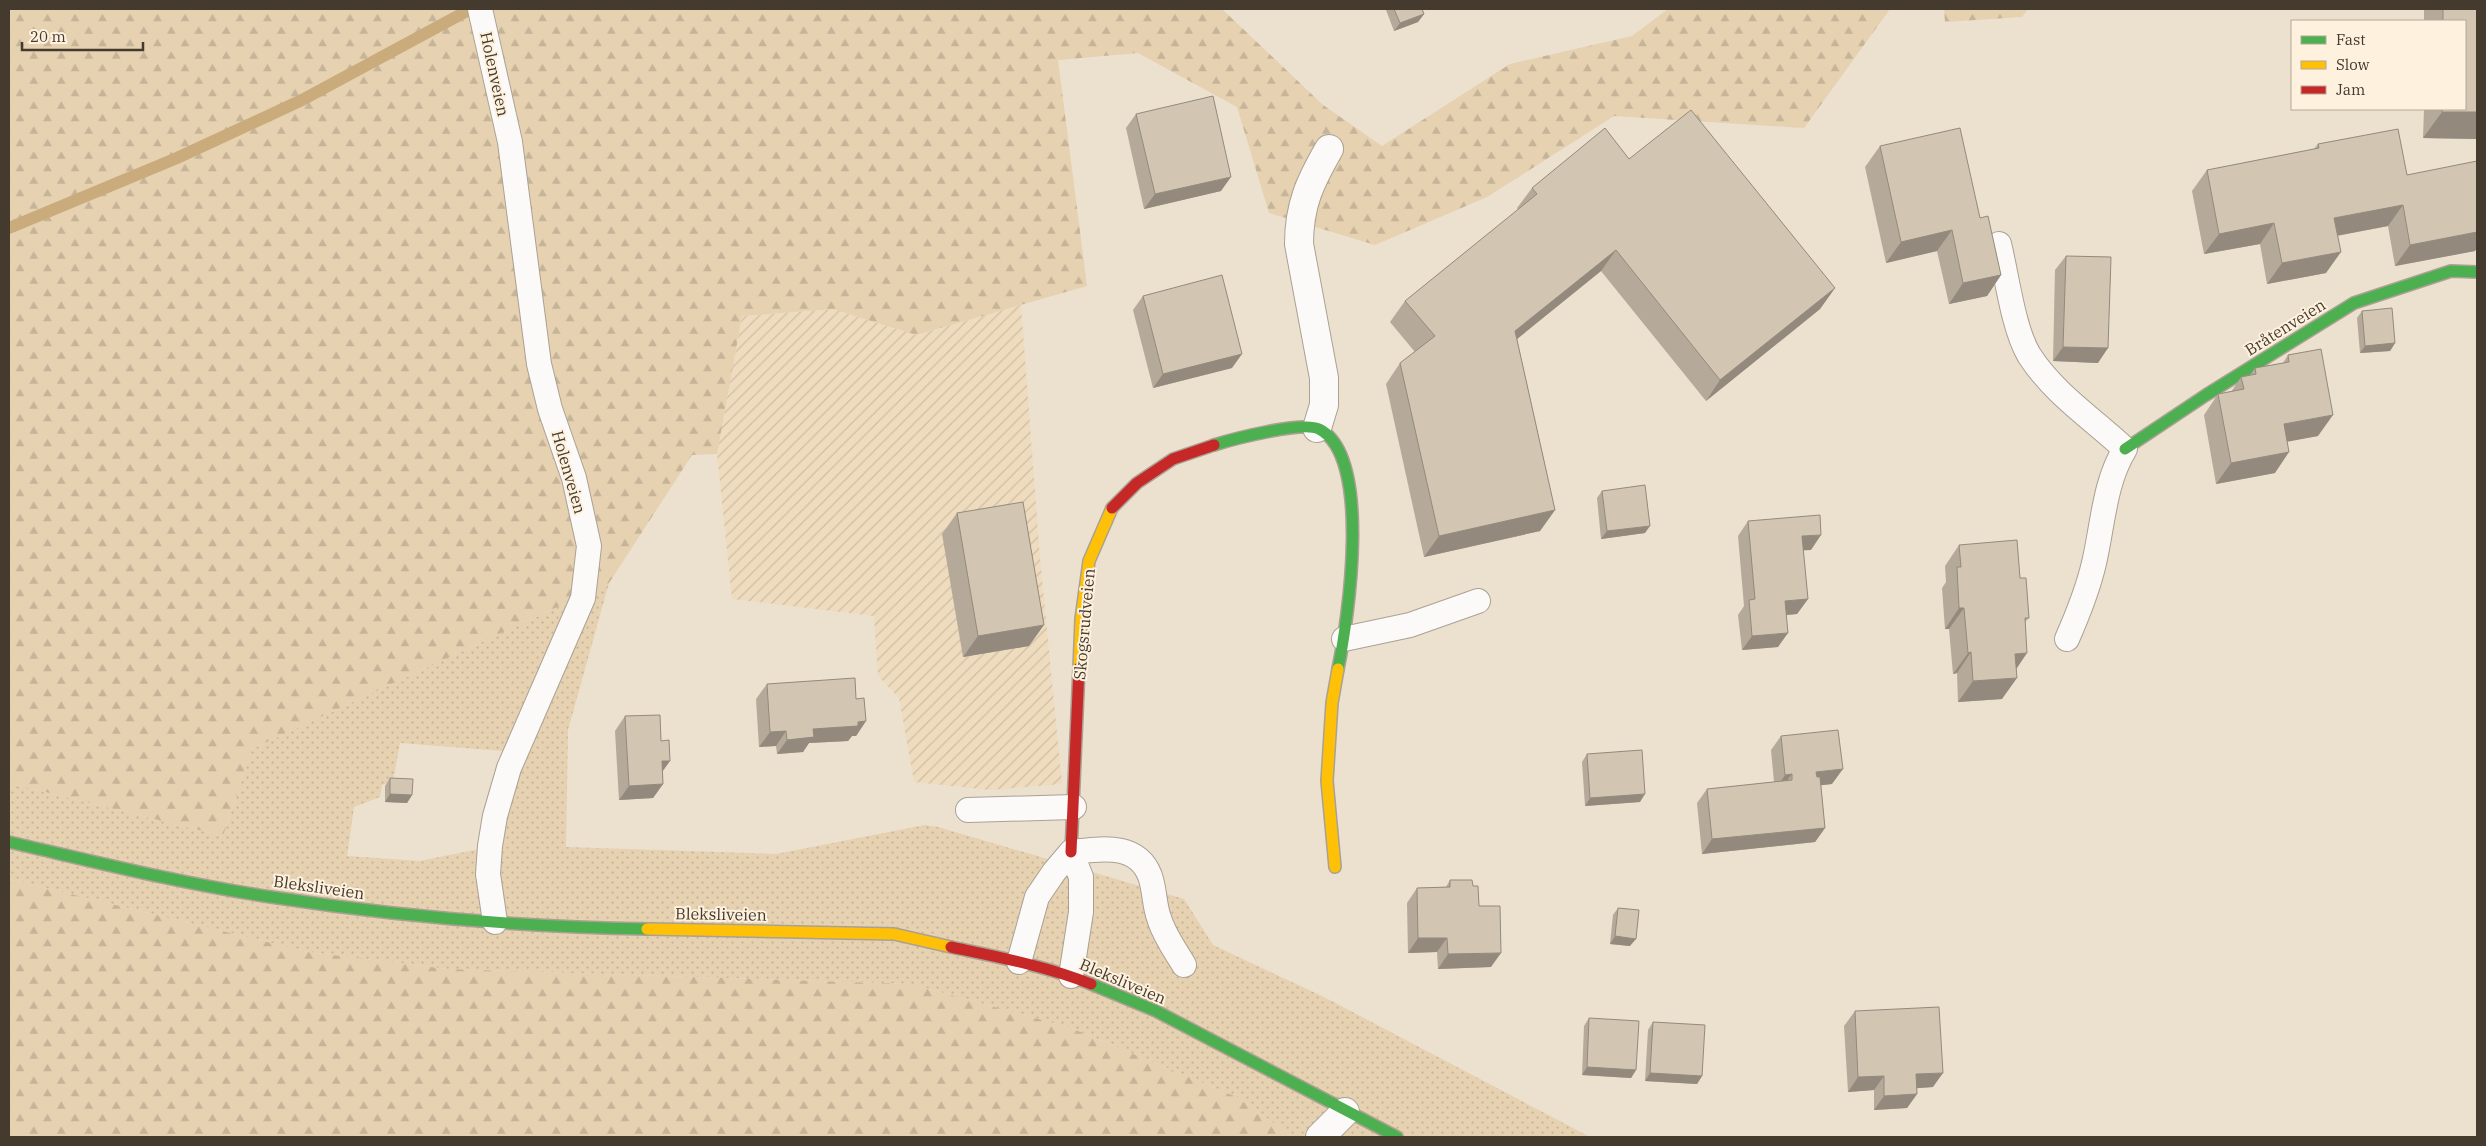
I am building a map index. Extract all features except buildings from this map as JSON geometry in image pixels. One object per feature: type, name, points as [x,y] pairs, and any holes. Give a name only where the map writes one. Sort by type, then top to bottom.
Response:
[{"type":"main road","name":"Bråtenveien","points":[[2125,449],[2206,395],[2314,330],[2354,303],[2451,271],[2477,272]]},
{"type":"main road","name":"Skogsrudveien","points":[[1071,852],[1082,620],[1089,560],[1109,512],[1137,483],[1173,460],[1231,440],[1291,428],[1317,428]]},
{"type":"main road","points":[[1317,428],[1333,439],[1344,468],[1352,506],[1353,550],[1344,639],[1332,703],[1327,781],[1335,867]]},
{"type":"main road","name":"Bleksliveien","points":[[9,842],[130,870],[269,897],[371,911],[588,928],[894,934],[1019,962],[1071,976],[1156,1012],[1396,1137]]},
{"type":"street","points":[[1317,428],[1324,405],[1324,378],[1299,244],[1299,230],[1303,200],[1329,149]]},
{"type":"street","points":[[1320,1137],[1345,1112]]},
{"type":"lane","name":"Holenveien","points":[[480,9],[510,142],[539,364],[550,410],[574,478],[589,546],[583,598],[509,768],[495,816],[488,874],[495,922]]},
{"type":"lane","points":[[1999,244],[2018,326],[2029,354],[2060,392],[2125,449],[2118,460],[2109,488],[2094,563],[2068,639]]},
{"type":"lane","points":[[1344,639],[1410,625],[1478,601]]},
{"type":"lane","points":[[968,810],[1074,807]]},
{"type":"lane","points":[[1019,962],[1037,897],[1054,872],[1071,852],[1100,849],[1126,852],[1140,858],[1150,876],[1158,917],[1184,965]]},
{"type":"lane","name":"Skogsrudveien","points":[[1071,852],[1081,877],[1081,912],[1071,976]]},
{"type":"shaded area","points":[[1021,305],[1040,558],[1062,784],[990,790],[914,782],[899,698],[878,676],[874,616],[732,599],[717,454],[742,316],[833,309],[916,335]]},
{"type":"green space","points":[[9,9],[1222,9],[1323,105],[1382,146],[1510,64],[1632,36],[1668,9],[1890,9],[1804,128],[1614,116],[1487,197],[1375,245],[1269,213],[1237,107],[1138,53],[1058,60],[1087,286],[916,335],[833,309],[742,316],[717,454],[692,455],[609,583],[252,749],[223,836],[9,783]]},
{"type":"green space","points":[[1944,9],[2028,9],[2022,17],[1945,22]]},
{"type":"green space","points":[[609,583],[568,730],[566,847],[776,854],[925,825],[938,827],[1184,899],[1213,945],[1324,997],[1590,1137],[1293,1137],[1239,1098],[1071,1028],[911,984],[447,969],[308,952],[9,879],[9,783],[223,836],[252,749]],"holes":[[[400,743],[516,752],[489,847],[420,861],[347,856],[354,807],[380,797],[382,785],[393,781]]]},
{"type":"green space","points":[[9,879],[308,952],[447,969],[911,984],[1071,1028],[1239,1098],[1293,1137],[9,1137]]},
{"type":"waterway","points":[[9,228],[177,158],[302,100],[467,11]]},
{"type":"traffic: fast","points":[[2125,449],[2206,395],[2354,303],[2451,271],[2477,272]]},
{"type":"traffic: fast","points":[[1214,445],[1267,432],[1298,427],[1319,429],[1336,445],[1346,471],[1351,504],[1352,541],[1351,579],[1338,669]]},
{"type":"traffic: fast","points":[[9,842],[205,886],[318,904],[506,923],[647,929]]},
{"type":"traffic: fast","points":[[1091,984],[1156,1011],[1397,1137]]},
{"type":"traffic: slow","points":[[1079,668],[1081,619],[1089,561],[1112,508]]},
{"type":"traffic: slow","points":[[1335,867],[1327,781],[1332,703],[1338,669]]},
{"type":"traffic: slow","points":[[647,929],[894,934],[951,947]]},
{"type":"traffic: jam","points":[[1112,508],[1137,483],[1173,459],[1214,445]]},
{"type":"traffic: jam","points":[[1071,852],[1079,668]]},
{"type":"traffic: jam","points":[[951,947],[1039,967],[1091,984]]}]
